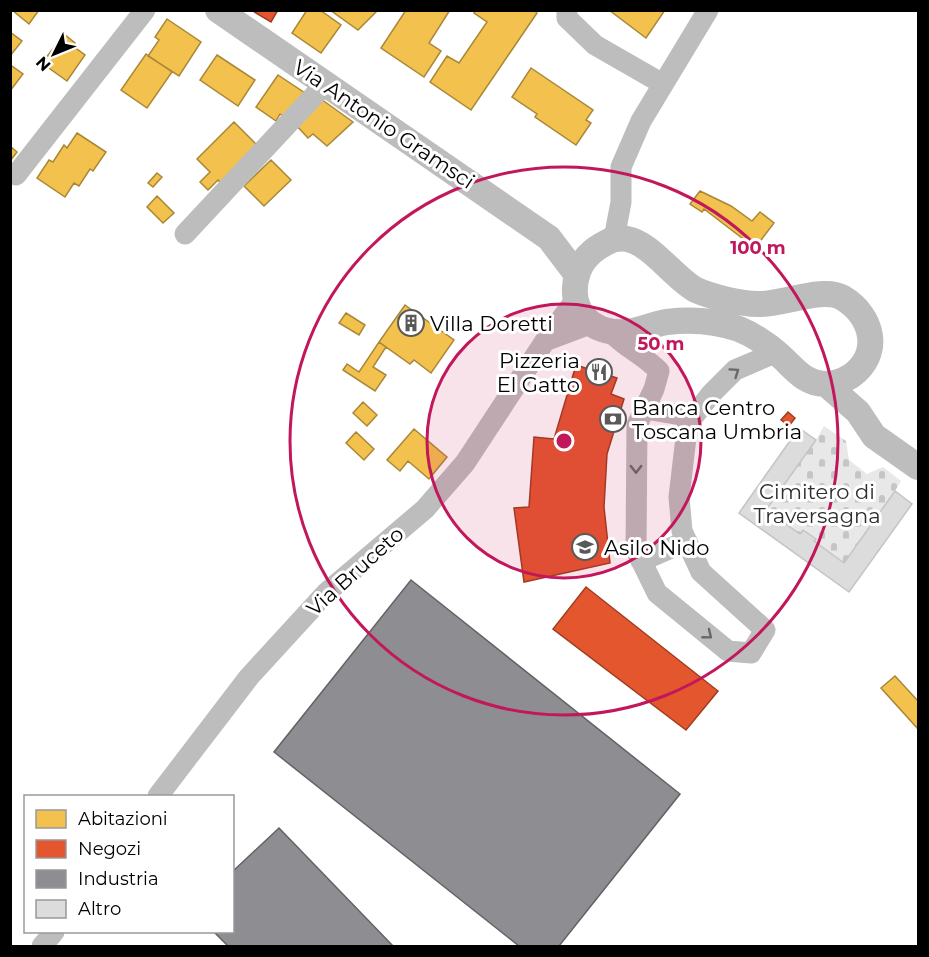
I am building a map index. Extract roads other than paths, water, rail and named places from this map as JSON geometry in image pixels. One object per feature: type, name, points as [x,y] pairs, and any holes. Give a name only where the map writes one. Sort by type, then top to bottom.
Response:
[{"type":"street","points":[[16,175],[145,10]]},
{"type":"street","name":"Via Antonio Gramsci","points":[[218,10],[549,238],[577,287],[581,314],[601,328]]},
{"type":"street","points":[[567,10],[567,18],[595,45],[663,84]]},
{"type":"street","points":[[577,287],[582,263],[604,244],[621,202],[621,167],[641,121],[708,10]]},
{"type":"street","points":[[185,234],[326,83]]},
{"type":"street","points":[[545,341],[601,328],[630,332],[668,322],[709,321],[741,330],[777,352],[807,381],[826,384],[842,381],[856,372],[868,358],[871,340],[868,327],[861,312],[841,297],[815,294],[784,302],[757,304],[714,296],[696,289],[641,245],[621,202]]},
{"type":"street","name":"Via Antonio Gramsci","points":[[549,238],[604,244],[628,239],[641,245]]},
{"type":"street","name":"Via Bruceto","points":[[159,795],[249,677],[326,593],[425,509],[465,463],[545,341],[577,287]]},
{"type":"street","points":[[601,328],[649,360],[658,371],[654,388],[637,425],[636,550],[657,593],[728,651],[751,653],[765,630],[701,572],[682,531],[679,497],[687,429],[693,417],[711,394],[735,370],[777,352]]},
{"type":"street","points":[[856,372],[858,412]]},
{"type":"street","points":[[826,384],[858,412],[874,436],[918,467]]},
{"type":"street","points":[[645,408],[693,417]]},
{"type":"street","points":[[641,561],[687,541]]},
{"type":"street","points":[[42,946],[53,933]]},
{"type":"place","name":"Villa Doretti","points":[[411,323]]},
{"type":"place","name":"Pizzeria El Gatto","points":[[599,372]]},
{"type":"place","name":"Banca Centro Toscana Umbria","points":[[613,419]]},
{"type":"place","name":"Asilo Nido","points":[[585,547]]},
{"type":"park label","name":"Cimitero di Traversagna","points":[[817,503]]}]
